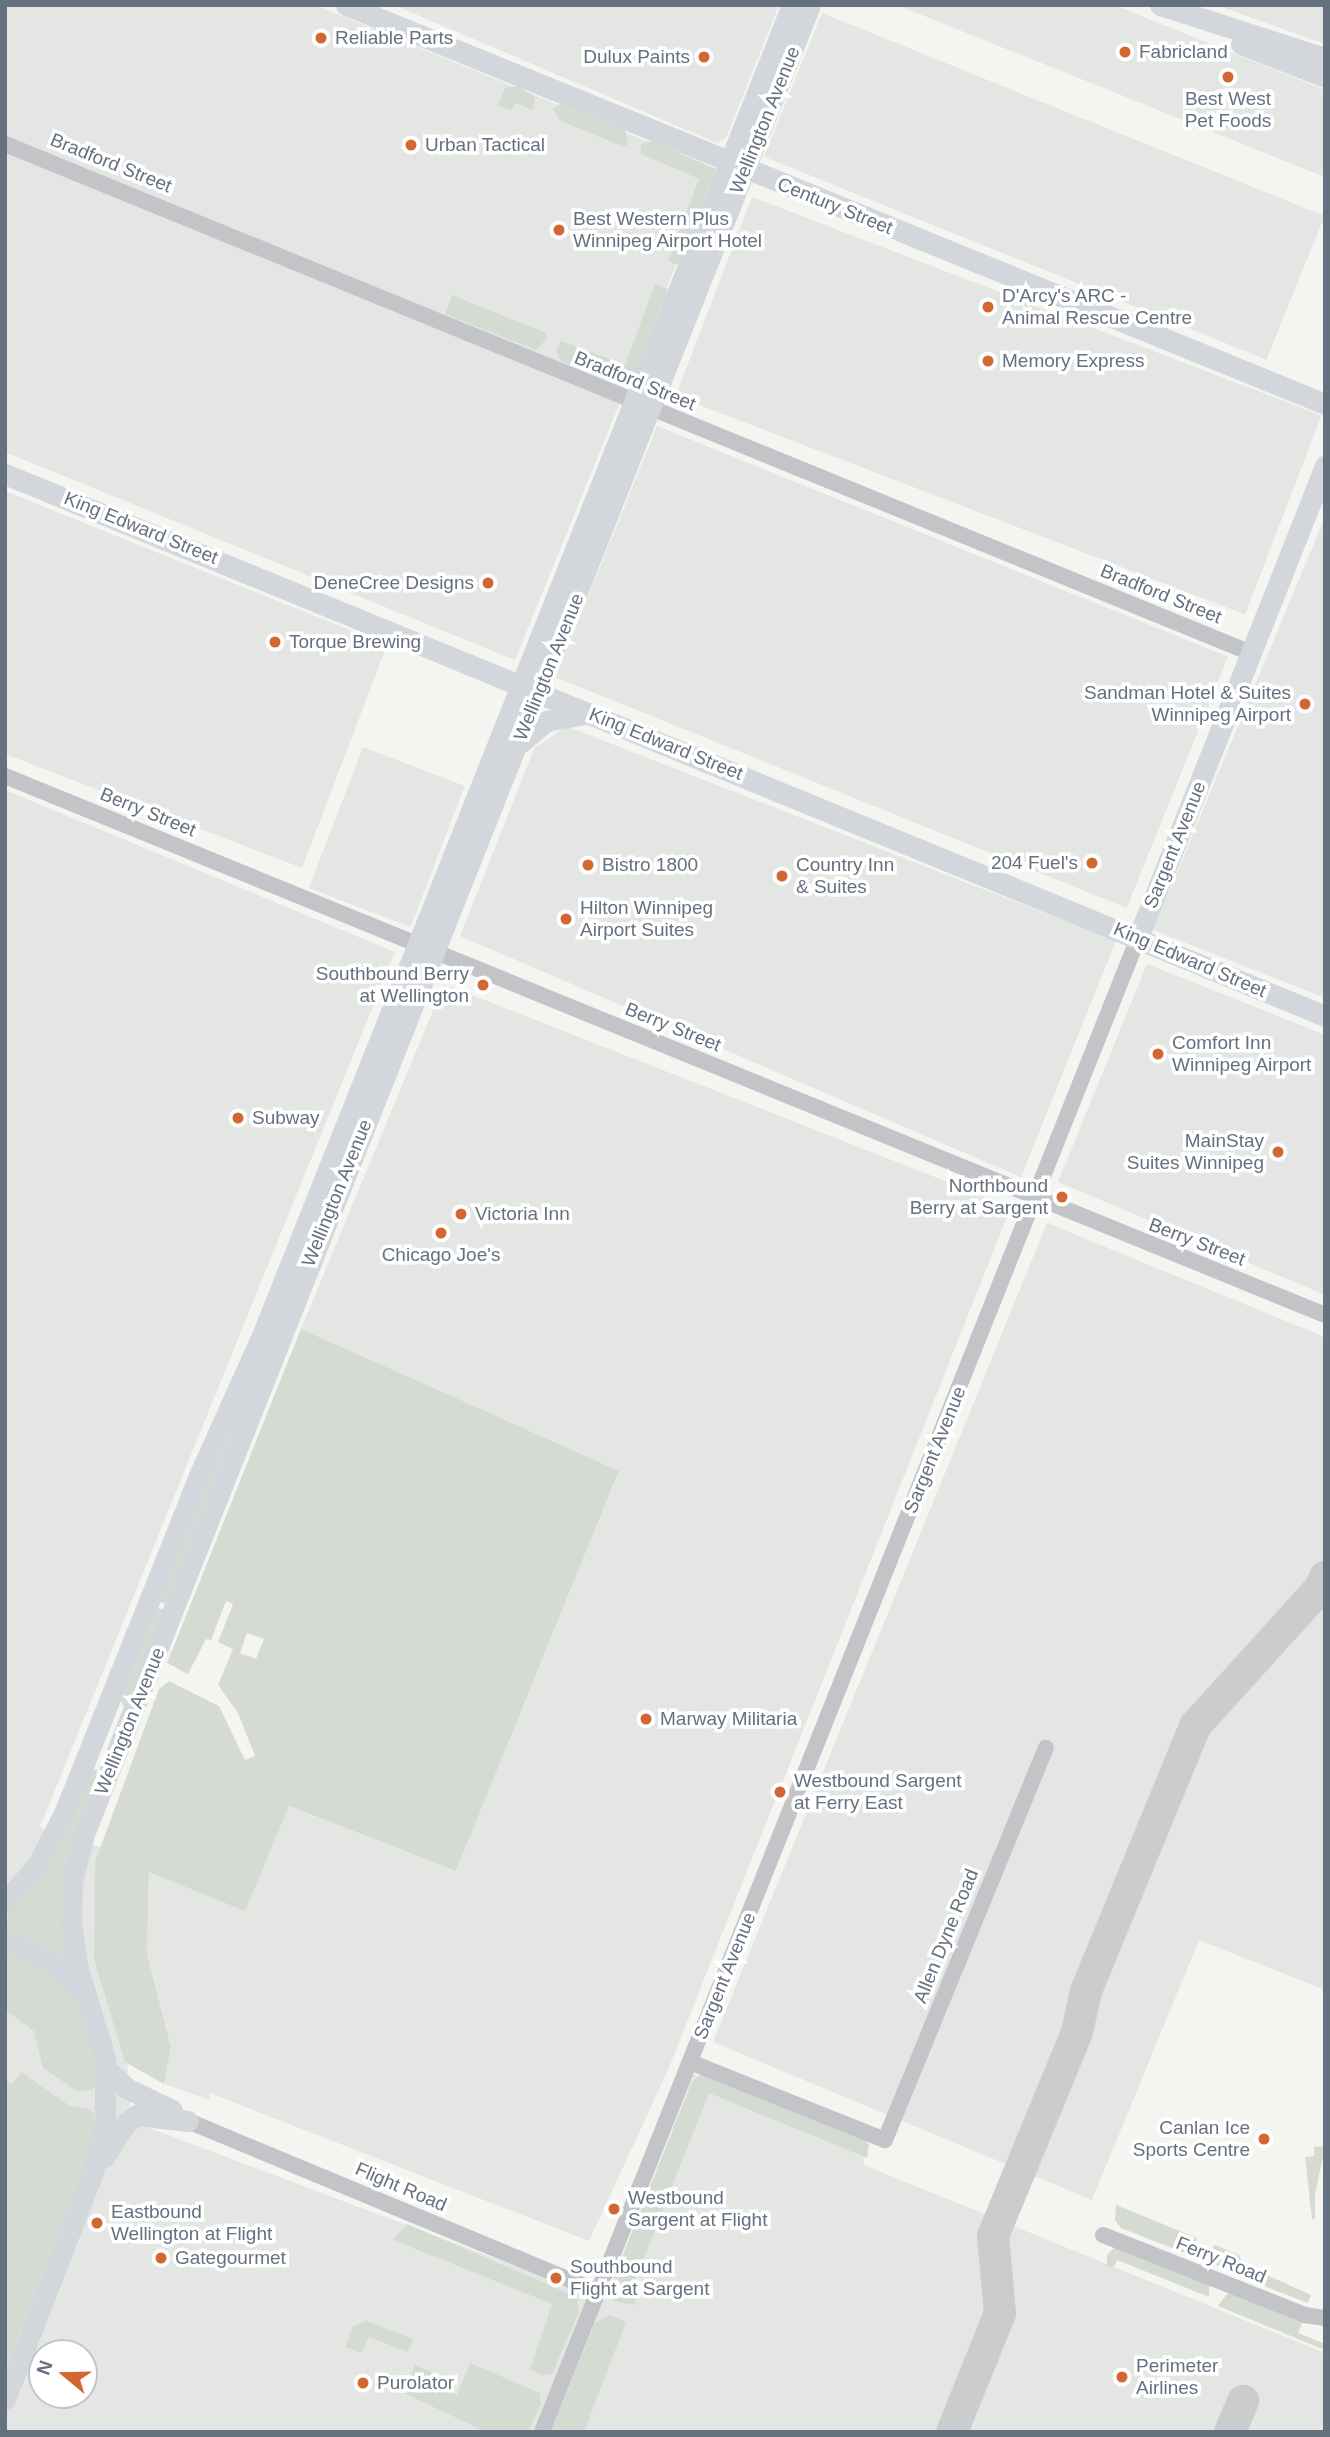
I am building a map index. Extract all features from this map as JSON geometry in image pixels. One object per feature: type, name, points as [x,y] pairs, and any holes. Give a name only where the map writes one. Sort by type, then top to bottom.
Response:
[{"type":"main road","name":"Century Street","points":[[346,5],[1325,404]]},
{"type":"main road","name":"Wellington Avenue","points":[[737,166],[792,5]]},
{"type":"main road","name":"Wellington Avenue","points":[[5,2399],[93,2172],[105,2122],[107,2070],[71,1923],[79,1849],[284,1303],[575,579],[737,166],[810,5]]},
{"type":"main road","points":[[1160,5],[1193,18],[1325,58]]},
{"type":"main road","points":[[1193,18],[1230,39],[1325,78]]},
{"type":"main road","name":"Sargent Avenue","points":[[1138,937],[1325,466]]},
{"type":"main road","name":"King Edward Street","points":[[5,474],[1325,1016]]},
{"type":"main road","name":"Wellington Avenue","points":[[425,948],[515,751],[530,688]]},
{"type":"main road","points":[[515,751],[524,737],[546,722],[590,713]]},
{"type":"main road","name":"Wellington Avenue","points":[[5,1902],[33,1872],[57,1831],[201,1471],[284,1303]]},
{"type":"main road","points":[[5,1941],[53,1962],[89,2002]]},
{"type":"main road","points":[[107,2070],[126,2088],[188,2121]]},
{"type":"main road","points":[[93,2172],[119,2131],[137,2115],[188,2121]]},
{"type":"street","name":"Bradford Street","points":[[5,144],[641,407],[1251,653]]},
{"type":"street","name":"Berry Street","points":[[5,776],[1035,1199],[1325,1315]]},
{"type":"street","name":"Sargent Avenue","points":[[542,2432],[1138,937]]},
{"type":"street","name":"Allen Dyne Road","points":[[690,2062],[885,2140],[1046,1748]]},
{"type":"street","name":"Flight Road","points":[[188,2121],[598,2292]]},
{"type":"street","name":"Ferry Road","points":[[1103,2235],[1305,2315],[1325,2318]]},
{"type":"shaded area","points":[[5,5],[315,5],[715,169],[515,660],[5,452]]},
{"type":"shaded area","points":[[394,5],[779,5],[726,138],[717,143]]},
{"type":"shaded area","points":[[897,5],[1114,5],[1325,90],[1325,177]]},
{"type":"shaded area","points":[[1216,5],[1325,5],[1325,44]]},
{"type":"shaded area","points":[[822,13],[1325,216],[1266,360],[764,157]]},
{"type":"shaded area","points":[[518,86],[535,97],[533,110],[515,103],[512,110],[498,106],[505,88]]},
{"type":"shaded area","points":[[560,104],[625,130],[628,144],[624,147],[559,120],[553,108]]},
{"type":"shaded area","points":[[652,141],[716,169],[678,265],[668,261],[699,179],[641,154],[641,144]]},
{"type":"shaded area","points":[[752,197],[1321,416],[1245,614],[676,396]]},
{"type":"shaded area","points":[[655,284],[668,289],[630,387],[561,361],[556,350],[561,341],[625,365]]},
{"type":"shaded area","points":[[452,295],[546,333],[547,338],[536,350],[445,314]]},
{"type":"shaded area","points":[[657,426],[1228,657],[1127,908],[555,677]]},
{"type":"shaded area","points":[[5,491],[387,645],[302,868],[5,754]]},
{"type":"shaded area","points":[[1325,517],[1325,998],[1153,930]]},
{"type":"shaded area","points":[[566,726],[1116,941],[1021,1177],[460,936],[534,749]]},
{"type":"shaded area","points":[[363,747],[465,786],[411,927],[309,888]]},
{"type":"shaded area","points":[[5,790],[395,952],[40,1827],[114,1852],[131,2121],[605,2300],[694,2074],[848,2132],[862,2142],[864,2165],[1325,2353],[1325,2432],[5,2432]]},
{"type":"shaded area","points":[[1147,964],[1325,1035],[1325,1295],[1058,1182]]},
{"type":"shaded area","points":[[444,984],[1011,1207],[668,2070],[589,2241],[210,2093],[210,2100],[164,2084],[171,2047],[147,1954],[149,1871],[245,1910],[288,1806],[456,1871],[619,1472],[301,1329]]},
{"type":"shaded area","points":[[1047,1223],[1325,1337],[1325,1990],[1199,1940],[1092,2200],[713,2042]]},
{"type":"shaded area","points":[[301,1329],[619,1471],[456,1871],[289,1806],[245,1911],[149,1872],[147,1954],[171,2047],[164,2084],[125,2062],[94,1959],[95,1862],[159,1689],[169,1681],[219,1706],[245,1760],[255,1756],[238,1713],[218,1685],[233,1649],[218,1642],[233,1604],[226,1601],[211,1640],[206,1639],[188,1674],[167,1663]],"holes":[[[247,1633],[264,1639],[256,1659],[240,1653]]]},
{"type":"shaded area","points":[[271,1342],[168,1605],[160,1602],[249,1379]]},
{"type":"shaded area","points":[[158,1608],[166,1611],[125,1709],[121,1701]]},
{"type":"shaded area","points":[[94,1769],[97,1770],[71,1966],[5,1936],[5,1918],[50,1865]]},
{"type":"shaded area","points":[[5,1947],[23,1952],[72,1989],[92,2034],[97,2085],[92,2090],[77,2091],[43,2068],[34,2031],[5,2010]]},
{"type":"shaded area","points":[[21,2072],[70,2106],[89,2109],[95,2115],[90,2155],[5,2370],[5,2079],[12,2084]]},
{"type":"shaded area","points":[[702,2074],[860,2137],[869,2144],[867,2158],[709,2093],[629,2296],[636,2299],[634,2305],[614,2301],[610,2287],[692,2082]]},
{"type":"shaded area","points":[[1325,2146],[1315,2195],[1315,2219],[1312,2219],[1305,2157],[1314,2156],[1314,2147]]},
{"type":"shaded area","points":[[1116,2205],[1197,2238],[1192,2250],[1185,2253],[1121,2228],[1115,2220]]},
{"type":"shaded area","points":[[407,2224],[577,2297],[579,2312],[552,2374],[541,2375],[530,2369],[552,2304],[393,2240]]},
{"type":"shaded area","points":[[1215,2245],[1239,2255],[1246,2273],[1240,2276],[1213,2263],[1209,2252]]},
{"type":"shaded area","points":[[1115,2247],[1209,2284],[1209,2297],[1117,2260],[1113,2268],[1107,2266],[1107,2255]]},
{"type":"shaded area","points":[[1260,2272],[1311,2295],[1308,2303],[1259,2284]]},
{"type":"shaded area","points":[[1235,2293],[1303,2321],[1298,2333],[1325,2344],[1325,2350],[1218,2306],[1227,2294]]},
{"type":"shaded area","points":[[610,2315],[626,2322],[584,2432],[551,2432],[595,2323]]},
{"type":"shaded area","points":[[366,2321],[413,2339],[408,2352],[369,2337],[361,2353],[345,2347],[353,2326]]},
{"type":"shaded area","points":[[470,2363],[540,2393],[541,2404],[528,2432],[486,2432],[404,2393],[415,2365],[434,2373],[431,2384],[457,2395]]},
{"type":"taxiway","points":[[952,2432],[1000,2313],[993,2236],[1077,2032],[1086,1991],[1195,1726],[1321,1587],[1325,1577]]},
{"type":"taxiway","points":[[1230,2432],[1243,2401]]},
{"type":"place","name":"Reliable Parts","points":[[321,38]]},
{"type":"place","name":"Fabricland","points":[[1125,52]]},
{"type":"place","name":"Dulux Paints","points":[[704,57]]},
{"type":"place","name":"Best West Pet Foods","points":[[1228,77]]},
{"type":"place","name":"Urban Tactical","points":[[411,145]]},
{"type":"place","name":"Best Western Plus Winnipeg Airport Hotel","points":[[559,230]]},
{"type":"place","name":"D'Arcy's ARC - Animal Rescue Centre","points":[[988,307]]},
{"type":"place","name":"Memory Express","points":[[988,361]]},
{"type":"place","name":"DeneCree Designs","points":[[488,583]]},
{"type":"place","name":"Torque Brewing","points":[[275,642]]},
{"type":"place","name":"Sandman Hotel & Suites Winnipeg Airport","points":[[1305,704]]},
{"type":"place","name":"204 Fuel's","points":[[1092,863]]},
{"type":"place","name":"Bistro 1800","points":[[588,865]]},
{"type":"place","name":"Country Inn & Suites","points":[[782,876]]},
{"type":"place","name":"Hilton Winnipeg Airport Suites","points":[[566,919]]},
{"type":"place","name":"Southbound Berry at Wellington","points":[[483,985]]},
{"type":"place","name":"Comfort Inn Winnipeg Airport","points":[[1158,1054]]},
{"type":"place","name":"Subway","points":[[238,1118]]},
{"type":"place","name":"MainStay Suites Winnipeg","points":[[1278,1152]]},
{"type":"place","name":"Northbound Berry at Sargent","points":[[1062,1197]]},
{"type":"place","name":"Victoria Inn","points":[[461,1214]]},
{"type":"place","name":"Chicago Joe's","points":[[441,1233]]},
{"type":"place","name":"Marway Militaria","points":[[646,1719]]},
{"type":"place","name":"Westbound Sargent at Ferry East","points":[[780,1792]]},
{"type":"place","name":"Canlan Ice Sports Centre","points":[[1264,2139]]},
{"type":"place","name":"Westbound Sargent at Flight","points":[[614,2209]]},
{"type":"place","name":"Eastbound Wellington at Flight","points":[[97,2223]]},
{"type":"place","name":"Gategourmet","points":[[161,2258]]},
{"type":"place","name":"Southbound Flight at Sargent","points":[[556,2278]]},
{"type":"place","name":"Perimeter Airlines","points":[[1122,2377]]},
{"type":"place","name":"Purolator","points":[[363,2383]]}]
